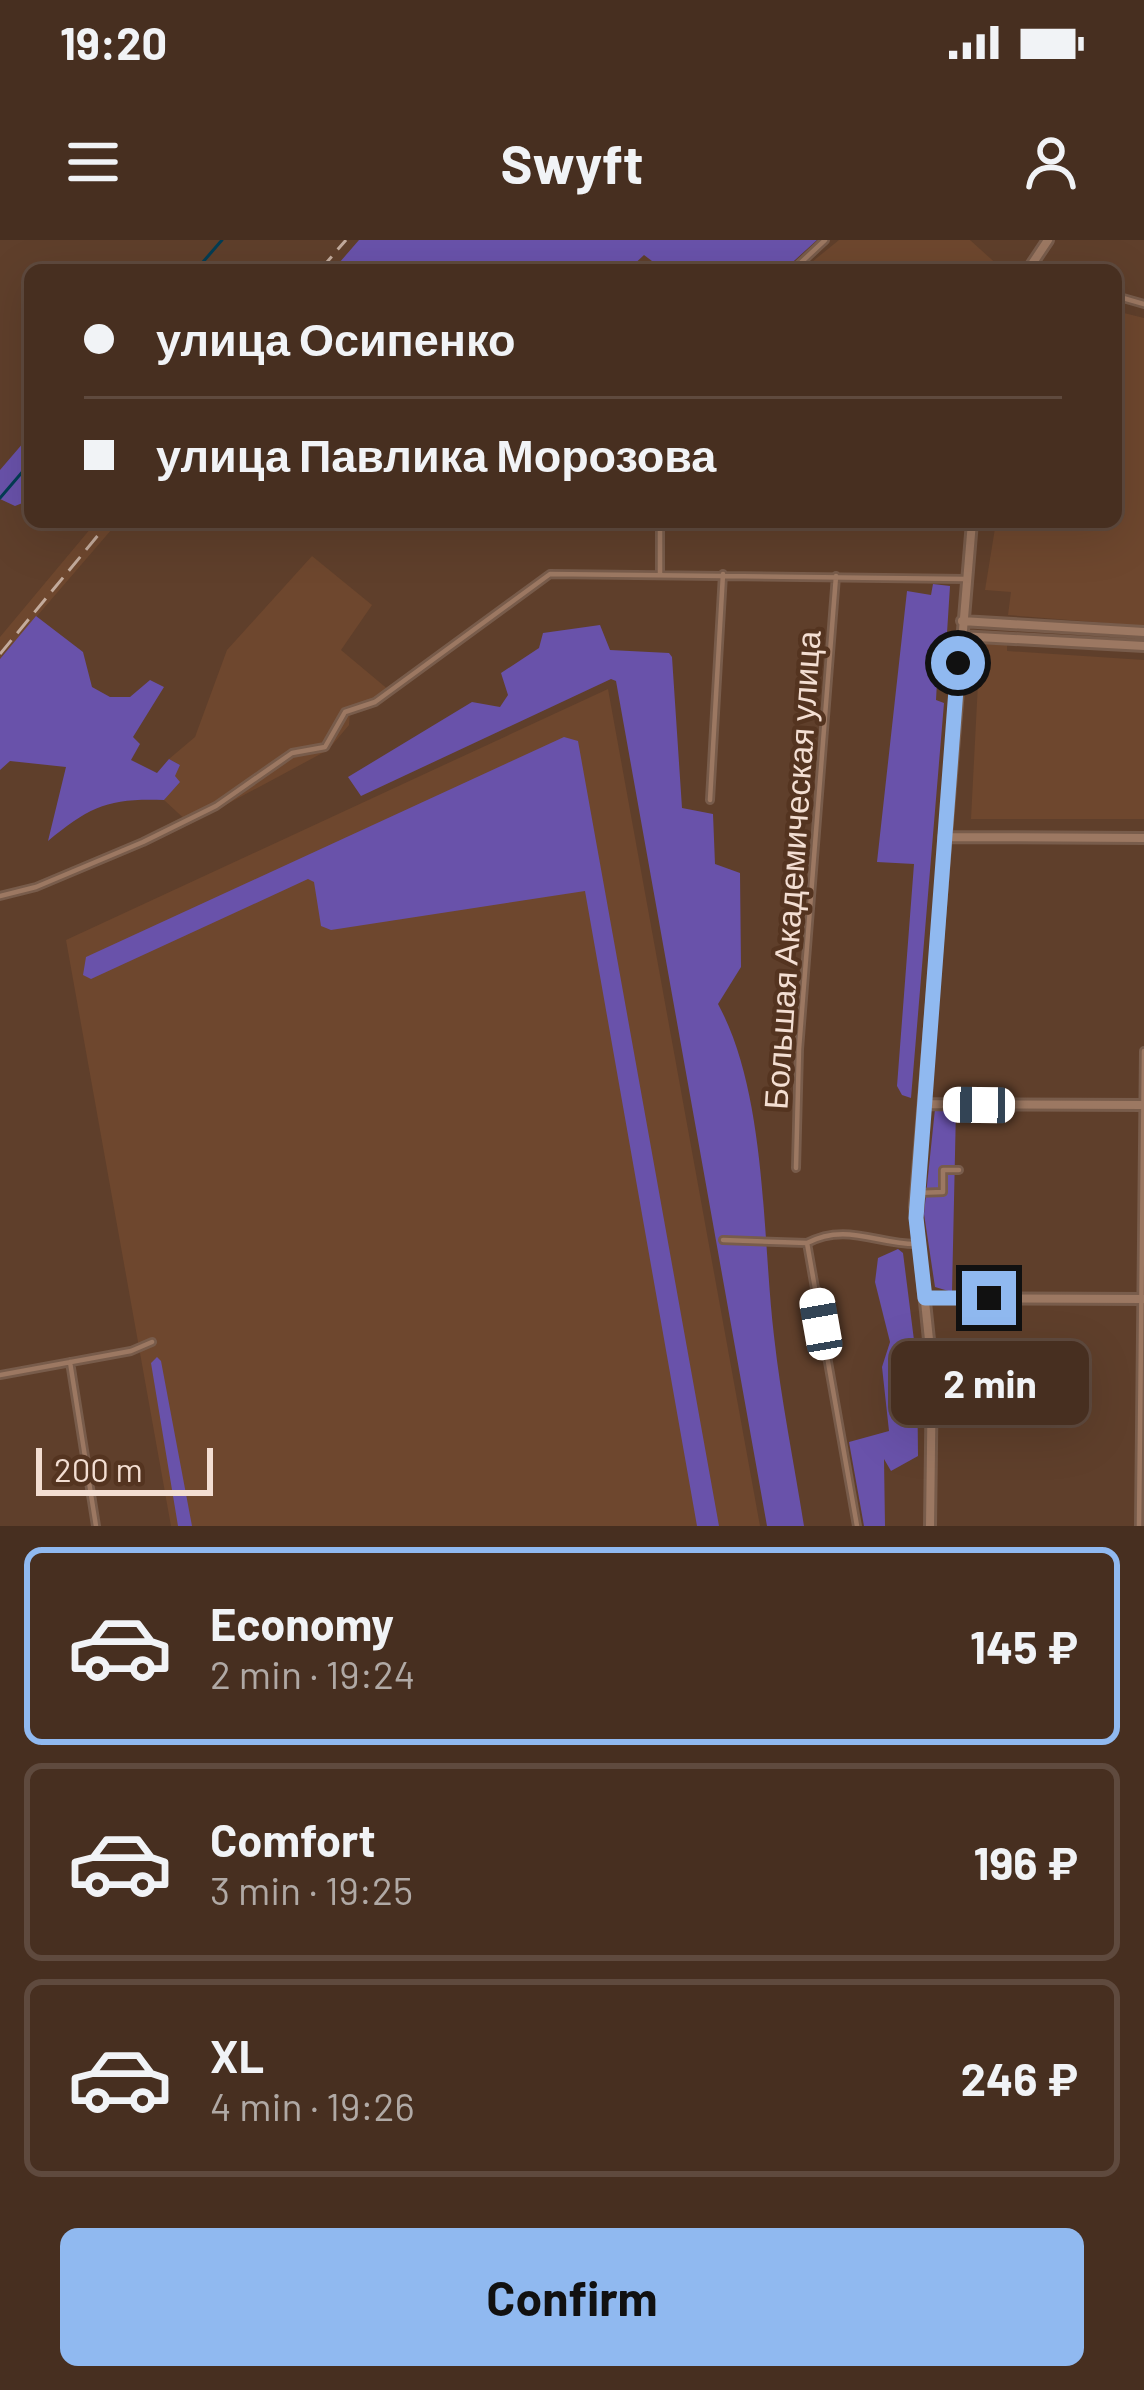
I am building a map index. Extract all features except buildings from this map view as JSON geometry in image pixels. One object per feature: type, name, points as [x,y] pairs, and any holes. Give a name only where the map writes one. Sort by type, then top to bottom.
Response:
[{"type":"main road","points":[[930,1526],[932,1368],[916,1193],[971,528]]},
{"type":"main road","points":[[962,621],[1144,632]]},
{"type":"main road","points":[[960,636],[1144,646]]},
{"type":"main road","points":[[944,837],[1144,838]]},
{"type":"main road","points":[[924,1104],[1143,1105]]},
{"type":"main road","points":[[925,1298],[1142,1300]]},
{"type":"street","points":[[799,264],[825,240]]},
{"type":"street","points":[[660,528],[661,573]]},
{"type":"street","points":[[0,896],[36,887],[114,855],[216,806],[292,753],[331,743],[345,712],[375,702],[550,574],[965,579]]},
{"type":"street","points":[[710,800],[723,574]]},
{"type":"street","name":"Большая Академическая улица","points":[[796,1168],[799,1049],[836,576]]},
{"type":"street","points":[[1139,1526],[1144,1051]]},
{"type":"street","points":[[916,1193],[944,1192],[943,1170],[959,1170]]},
{"type":"street","points":[[723,1240],[807,1243],[850,1232],[890,1244],[918,1244]]},
{"type":"street","points":[[807,1243],[857,1526]]},
{"type":"street","points":[[0,1375],[131,1351],[152,1342]]},
{"type":"street","points":[[70,1362],[96,1526]]},
{"type":"shaded area","points":[[359,240],[817,240],[791,264],[656,264],[644,255],[634,264],[338,264]]},
{"type":"shaded area","points":[[839,240],[970,240],[997,264],[809,264]]},
{"type":"shaded area","points":[[1122,312],[1144,318],[1144,626],[1008,615],[1011,592],[985,590],[995,528],[1122,528]]},
{"type":"shaded area","points":[[24,442],[24,502],[15,506],[0,499],[0,470]]},
{"type":"shaded area","points":[[91,528],[113,528],[0,659],[0,637]]},
{"type":"shaded area","points":[[312,556],[372,605],[341,650],[390,691],[350,711],[349,725],[328,750],[190,824],[164,800],[179,782],[174,776],[180,765],[169,759],[195,737],[227,650]]},
{"type":"shaded area","points":[[933,584],[950,586],[944,680],[937,682],[936,700],[944,703],[911,1098],[897,1086],[914,864],[877,862],[907,591],[931,595]]},
{"type":"shaded area","points":[[36,616],[83,652],[92,687],[110,697],[130,697],[150,680],[164,687],[133,737],[140,744],[131,760],[157,773],[169,759],[180,765],[175,776],[180,782],[164,800],[101,807],[48,841],[66,767],[10,761],[0,770],[0,659]]},
{"type":"shaded area","points":[[600,625],[610,650],[669,653],[672,657],[682,808],[713,814],[715,864],[740,873],[741,967],[718,1004],[734,1040],[754,1122],[777,1360],[804,1526],[767,1526],[616,681],[611,679],[361,796],[348,777],[472,702],[500,707],[508,695],[501,673],[539,648],[543,633]]},
{"type":"shaded area","points":[[980,644],[1007,645],[1007,651],[1144,660],[1144,819],[971,819]]},
{"type":"shaded area","points":[[608,689],[760,1526],[171,1526],[66,940]]},
{"type":"shaded area","points":[[564,737],[578,741],[719,1526],[697,1526],[585,891],[331,930],[321,926],[314,882],[308,879],[91,979],[83,975],[86,957]]},
{"type":"shaded area","points":[[935,1109],[956,1109],[952,1292],[935,1287],[924,1214]]},
{"type":"shaded area","points":[[898,1249],[903,1253],[917,1364],[918,1456],[891,1471],[884,1459],[885,1526],[864,1526],[849,1442],[889,1431],[882,1367],[890,1342],[875,1282],[878,1258]]},
{"type":"shaded area","points":[[157,1357],[192,1526],[178,1526],[151,1363]]},
{"type":"waterway","points":[[201,264],[222,240]]},
{"type":"waterway","points":[[0,498],[24,470]]},
{"type":"railway","points":[[325,264],[346,240]]},
{"type":"railway","points":[[0,654],[104,528]]},
{"type":"route","points":[[958,663],[916,1218],[925,1298],[989,1298]]}]
